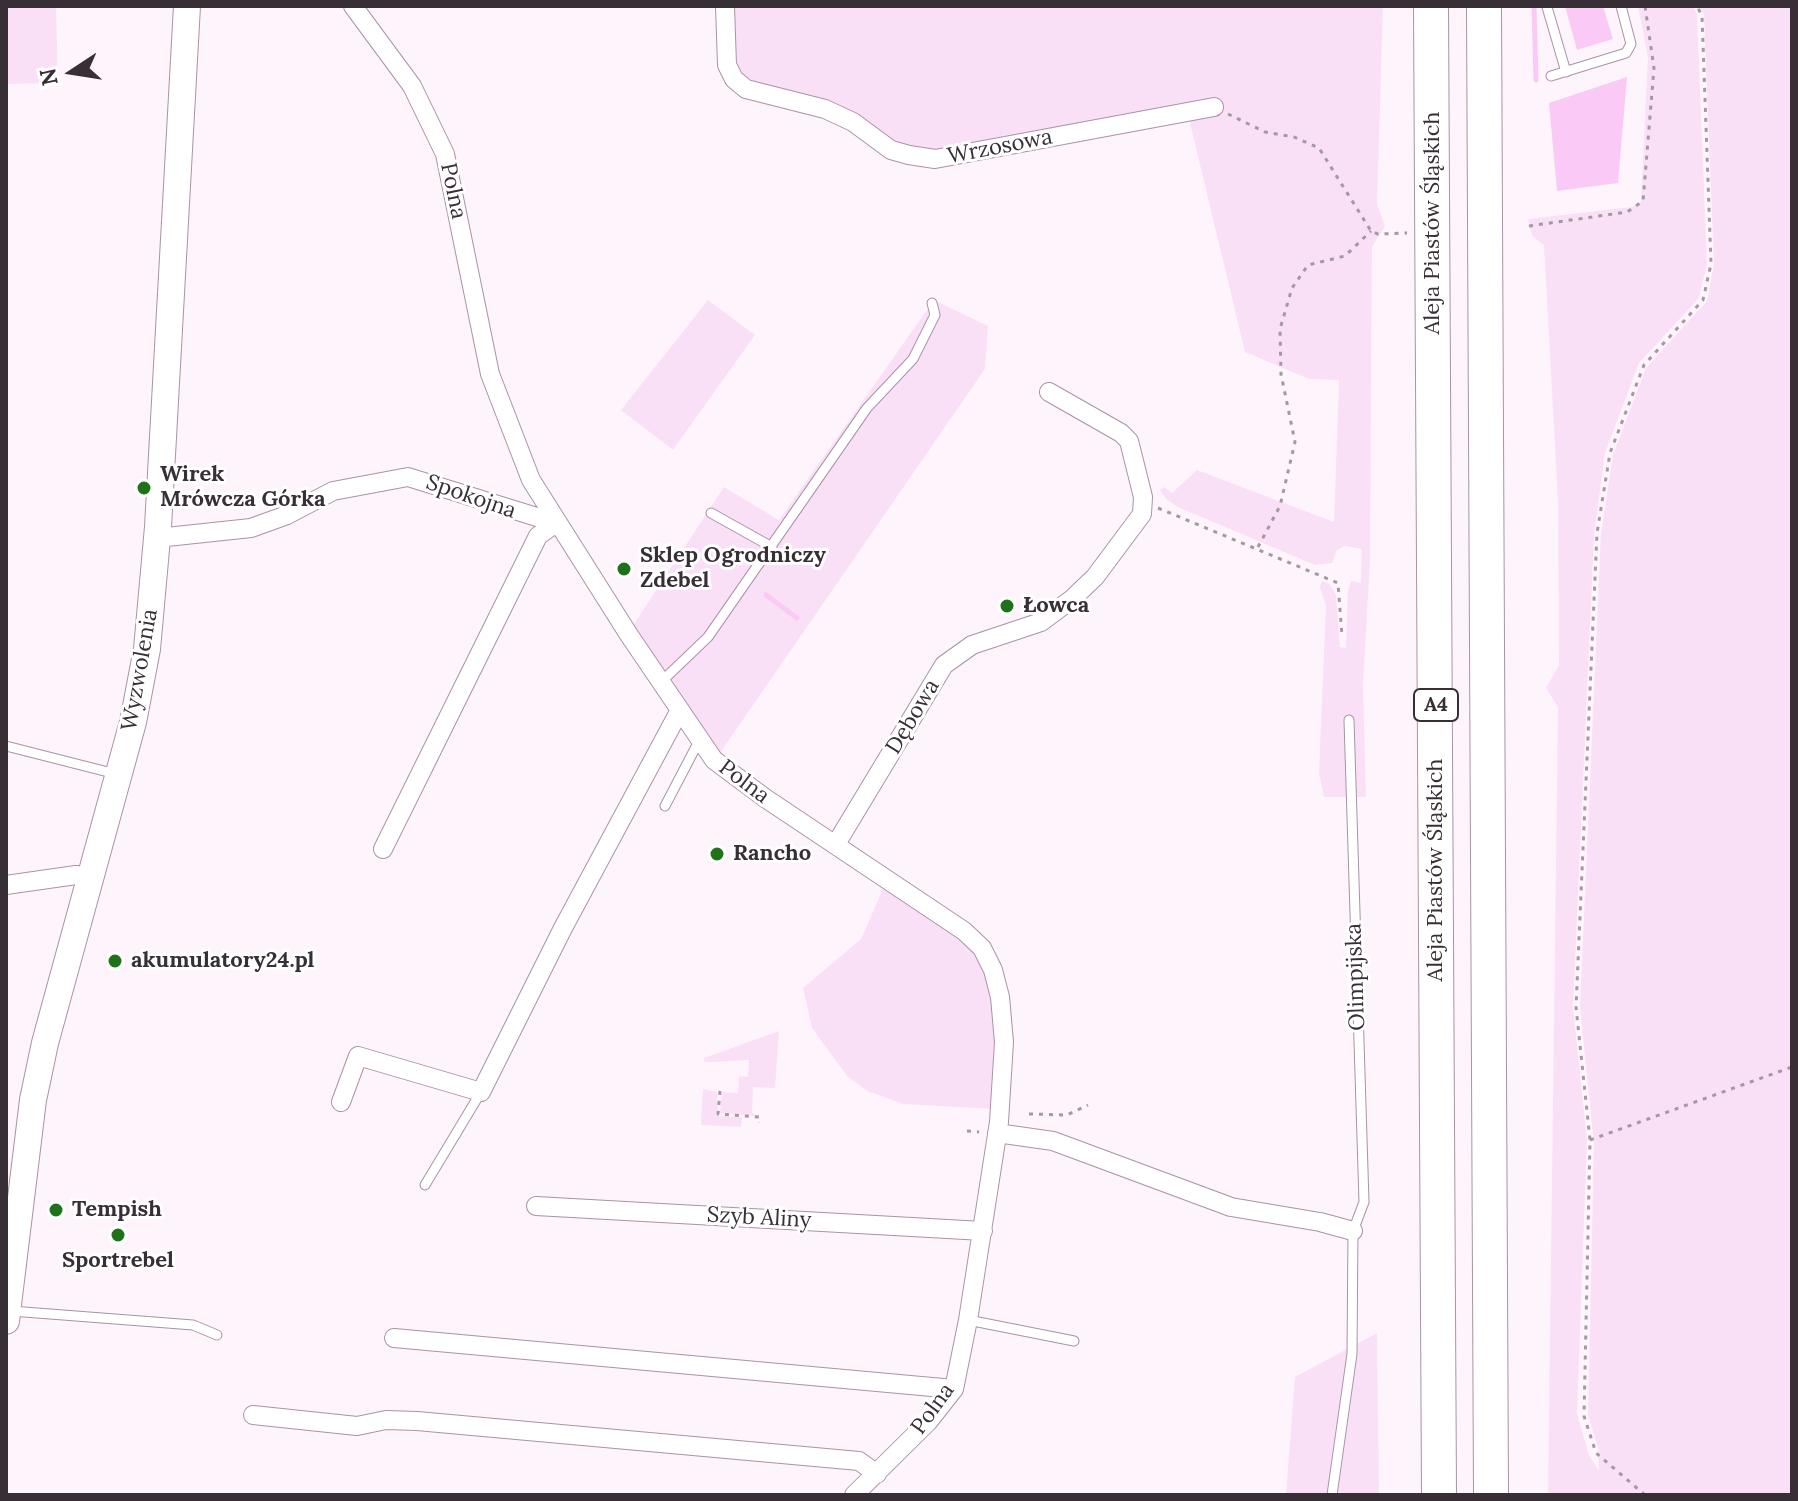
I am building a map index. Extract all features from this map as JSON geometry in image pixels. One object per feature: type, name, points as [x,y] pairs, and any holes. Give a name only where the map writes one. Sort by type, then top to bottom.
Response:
[{"type":"highway","name":"Aleja Piastów Śląskich","points":[[1431,6],[1439,1495]]},
{"type":"highway","name":"A4","points":[[1484,6],[1491,1495]]},
{"type":"street","name":"Wyzwolenia","points":[[7,1316],[33,1100],[89,877],[119,775],[147,649],[157,538],[187,6]]},
{"type":"street","name":"Polna","points":[[353,6],[412,86],[445,154],[490,374],[531,480],[661,682],[714,760],[964,931],[982,948],[993,970],[1002,1012],[1004,1042],[983,1231],[954,1389],[854,1495]]},
{"type":"street","name":"Wrzosowa","points":[[725,6],[727,65],[734,79],[746,89],[825,109],[853,122],[891,150],[909,155],[935,159],[1214,107]]},
{"type":"street","points":[[1049,392],[1121,433],[1129,441],[1137,466],[1143,505]]},
{"type":"street","name":"Spokojna","points":[[157,538],[251,528],[287,515],[333,491],[408,477],[556,523]]},
{"type":"street","name":"Dębowa","points":[[836,844],[944,665],[972,645],[1041,622],[1072,599],[1119,545],[1142,514],[1143,505]]},
{"type":"street","points":[[383,849],[538,536],[556,523]]},
{"type":"street","points":[[341,1102],[358,1056],[481,1092],[563,928],[680,710]]},
{"type":"street","points":[[6,885],[76,875],[89,877]]},
{"type":"street","points":[[993,1133],[1053,1141],[1231,1207],[1320,1222],[1353,1231]]},
{"type":"street","name":"Szyb Aliny","points":[[536,1206],[983,1231]]},
{"type":"street","points":[[394,1338],[954,1389]]},
{"type":"street","points":[[253,1415],[357,1426],[386,1420],[431,1422],[859,1461],[877,1474]]},
{"type":"lane","points":[[1551,76],[1626,53],[1631,44],[1621,6]]},
{"type":"lane","points":[[1547,7],[1566,72]]},
{"type":"lane","points":[[661,682],[708,637],[867,408],[913,359],[935,315],[932,303]]},
{"type":"lane","points":[[711,513],[772,547]]},
{"type":"lane","name":"Olimpijska","points":[[1332,1495],[1352,1354],[1353,1231],[1364,1202],[1349,720]]},
{"type":"lane","points":[[665,806],[700,739]]},
{"type":"lane","points":[[6,746],[119,775]]},
{"type":"lane","points":[[425,1185],[481,1092]]},
{"type":"lane","points":[[7,1316],[193,1325],[217,1335]]},
{"type":"lane","points":[[968,1320],[1074,1341]]},
{"type":"path","points":[[1529,226],[1627,212],[1643,201],[1654,68],[1645,6]]},
{"type":"path","points":[[1645,1495],[1596,1453],[1584,1416],[1590,1140],[1576,1007],[1597,533],[1610,453],[1644,365],[1703,300],[1711,264],[1702,16],[1697,6]]},
{"type":"path","points":[[1214,107],[1265,132],[1294,137],[1319,148],[1371,231],[1378,234],[1408,233]]},
{"type":"path","points":[[1258,547],[1280,506],[1295,442],[1281,374],[1280,329],[1292,288],[1308,265],[1345,256],[1371,231]]},
{"type":"path","points":[[1143,505],[1170,511],[1338,583],[1342,636]]},
{"type":"path","points":[[1590,1140],[1792,1067]]},
{"type":"path","points":[[720,1091],[718,1114],[759,1117],[759,1123]]},
{"type":"path","points":[[1029,1114],[1067,1115],[1088,1105]]},
{"type":"path","points":[[967,1131],[993,1133]]},
{"type":"shaded area","points":[[6,6],[56,6],[58,83],[6,84]]},
{"type":"shaded area","points":[[732,6],[1383,6],[1377,204],[1385,226],[1372,247],[1370,560],[1363,685],[1366,797],[1324,797],[1319,773],[1326,606],[1320,587],[1322,581],[1330,584],[1336,595],[1340,647],[1346,648],[1348,591],[1351,581],[1361,583],[1362,549],[1345,546],[1337,550],[1332,563],[1315,565],[1180,508],[1167,500],[1160,490],[1164,487],[1172,493],[1197,470],[1334,522],[1339,380],[1309,379],[1245,352],[1189,119],[943,153],[902,149],[743,80],[734,63]]},
{"type":"shaded area","points":[[1565,6],[1603,6],[1613,39],[1577,50]]},
{"type":"shaded area","points":[[1638,6],[1693,6],[1697,14],[1707,264],[1699,298],[1639,363],[1605,453],[1594,536],[1573,1007],[1587,1139],[1577,1414],[1589,1455],[1599,1471],[1598,1448],[1588,1415],[1594,1144],[1580,1007],[1601,534],[1613,455],[1646,368],[1707,301],[1714,264],[1704,15],[1700,6],[1792,6],[1792,1495],[1548,1495],[1558,707],[1546,688],[1559,665],[1558,501],[1544,245],[1532,236],[1528,219],[1632,207],[1641,202],[1648,57]]},
{"type":"shaded area","points":[[1627,77],[1618,183],[1557,191],[1549,103]]},
{"type":"shaded area","points":[[708,300],[755,335],[673,450],[621,410]]},
{"type":"shaded area","points":[[934,300],[988,326],[985,369],[720,753],[632,627],[724,487],[779,520]]},
{"type":"shaded area","points":[[883,889],[915,906],[976,951],[984,966],[996,1022],[994,1109],[903,1104],[867,1091],[847,1076],[812,1028],[803,988],[861,939]]},
{"type":"shaded area","points":[[779,1031],[775,1088],[753,1087],[752,1112],[756,1116],[720,1113],[722,1092],[738,1093],[739,1076],[748,1077],[749,1060],[704,1062],[704,1058]]},
{"type":"shaded area","points":[[703,1089],[717,1092],[718,1116],[742,1117],[741,1127],[701,1125]]},
{"type":"shaded area","points":[[1377,1333],[1379,1495],[1286,1495],[1295,1377]]},
{"type":"waterway","points":[[1534,6],[1536,80]]},
{"type":"waterway","points":[[766,595],[797,618]]},
{"type":"place","name":"Wirek Mrówcza Górka","points":[[144,488]]},
{"type":"place","name":"Sklep Ogrodniczy Zdebel","points":[[624,569]]},
{"type":"place","name":"Łowca","points":[[1007,606]]},
{"type":"place","name":"Rancho","points":[[717,854]]},
{"type":"place","name":"akumulatory24.pl","points":[[115,961]]},
{"type":"place","name":"Tempish","points":[[56,1210]]},
{"type":"place","name":"Sportrebel","points":[[118,1235]]}]
